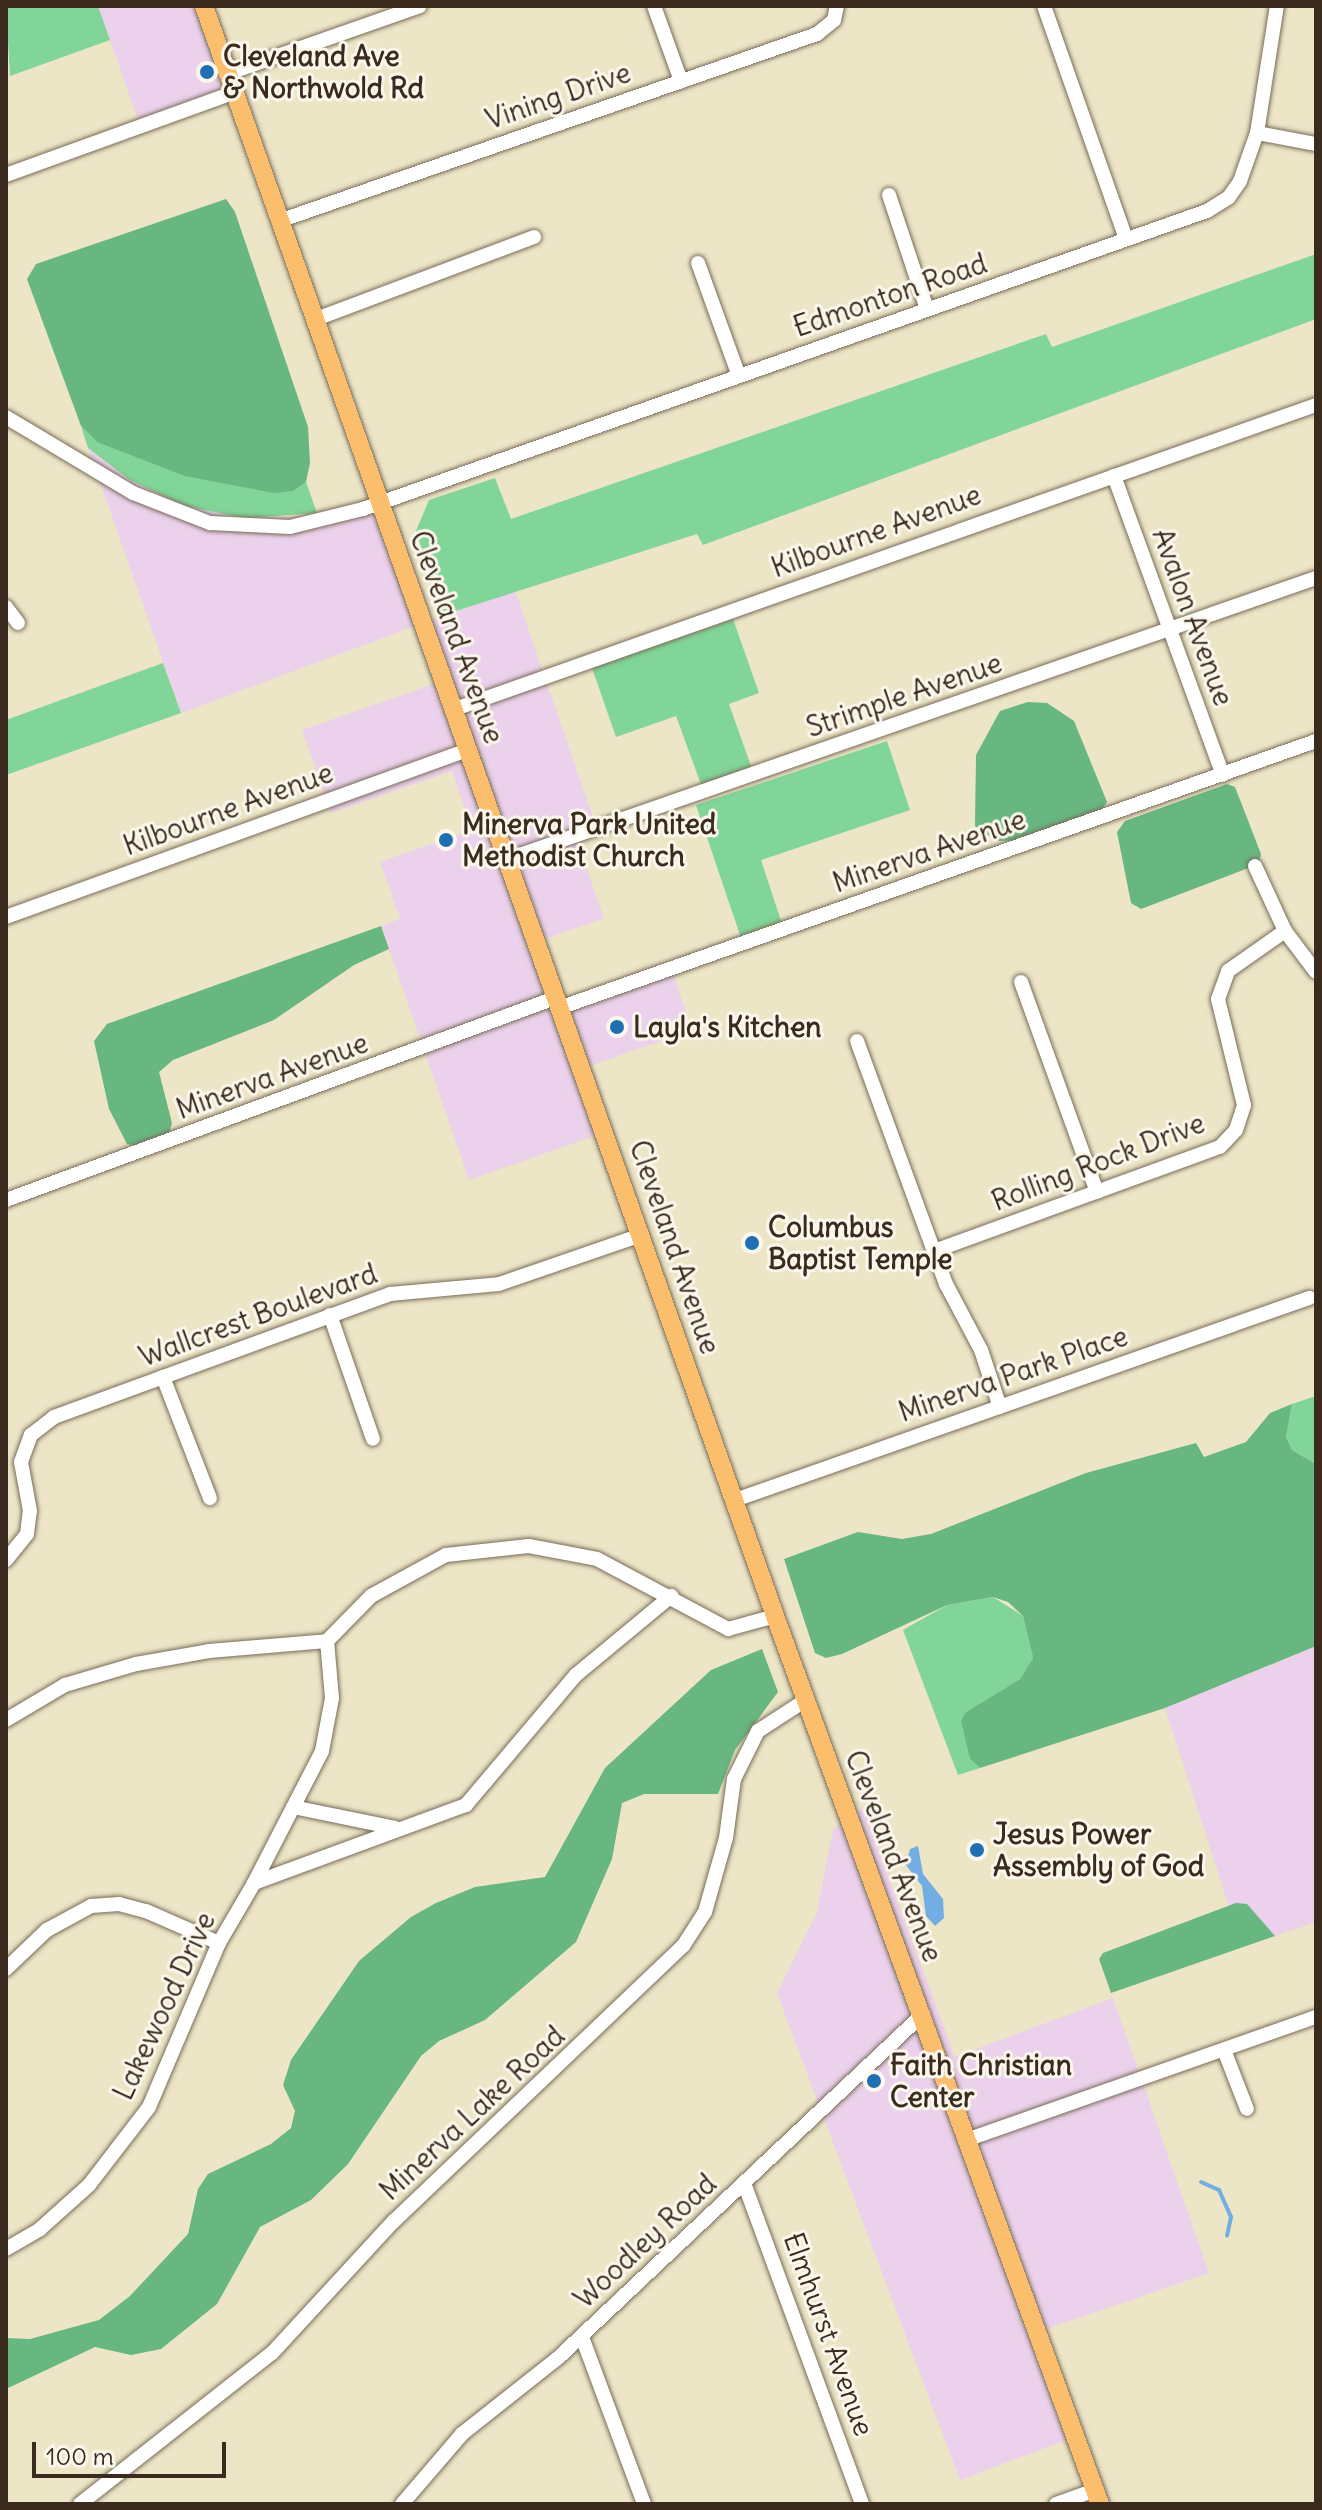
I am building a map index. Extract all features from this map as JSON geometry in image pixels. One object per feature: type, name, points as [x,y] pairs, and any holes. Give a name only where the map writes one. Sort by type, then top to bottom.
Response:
[{"type":"main road","name":"Cleveland Avenue","points":[[204,6],[775,1616],[1098,2497]]},
{"type":"street","points":[[229,73],[420,6]]},
{"type":"street","points":[[654,6],[681,81]]},
{"type":"street","name":"Vining Drive","points":[[282,220],[817,34],[834,20],[837,6]]},
{"type":"street","points":[[1044,6],[1126,239]]},
{"type":"street","name":"Edmonton Road","points":[[6,417],[133,493],[210,523],[290,527],[379,503],[1207,211],[1229,197],[1240,181],[1257,133],[1277,6]]},
{"type":"street","points":[[6,175],[235,92]]},
{"type":"street","points":[[1257,133],[1316,144]]},
{"type":"street","points":[[889,195],[927,309]]},
{"type":"street","points":[[316,319],[534,237]]},
{"type":"street","points":[[698,263],[739,376]]},
{"type":"street","name":"Kilbourne Avenue","points":[[455,709],[1316,405]]},
{"type":"street","name":"Avalon Avenue","points":[[1114,476],[1223,775]]},
{"type":"street","name":"Strimple Avenue","points":[[508,859],[1316,578]]},
{"type":"street","points":[[6,607],[18,623]]},
{"type":"street","name":"Minerva Avenue","points":[[6,1200],[557,1003],[1316,741]]},
{"type":"street","name":"Kilbourne Avenue","points":[[6,917],[468,750]]},
{"type":"street","points":[[1255,866],[1285,931],[1316,972]]},
{"type":"street","name":"Rolling Rock Drive","points":[[934,1251],[1220,1147],[1236,1130],[1244,1105],[1241,1079],[1218,999],[1228,971],[1285,931]]},
{"type":"street","points":[[1021,982],[1097,1192]]},
{"type":"street","points":[[857,1041],[934,1251],[981,1350],[1000,1407]]},
{"type":"street","name":"Wallcrest Boulevard","points":[[6,1560],[27,1534],[30,1511],[21,1462],[31,1435],[54,1417],[330,1315],[404,1291],[499,1284],[641,1235]]},
{"type":"street","name":"Minerva Park Place","points":[[735,1500],[1309,1298]]},
{"type":"street","points":[[330,1315],[373,1439]]},
{"type":"street","points":[[163,1377],[210,1498]]},
{"type":"street","points":[[6,1720],[65,1685],[136,1664],[209,1651],[327,1641],[371,1596],[446,1555],[529,1546],[597,1559],[728,1629],[775,1616]]},
{"type":"street","points":[[254,1883],[395,1828],[466,1805],[576,1675],[671,1596]]},
{"type":"street","name":"Lakewood Drive","points":[[6,2249],[40,2229],[89,2185],[149,2107],[219,1943],[254,1883],[322,1751],[332,1698],[327,1641]]},
{"type":"street","name":"Minerva Lake Road","points":[[80,2504],[281,2344],[394,2221],[683,1946],[705,1912],[740,1767],[758,1731],[806,1700]]},
{"type":"street","points":[[293,1807],[395,1828]]},
{"type":"street","points":[[6,1969],[47,1930],[91,1906],[119,1904],[146,1911],[219,1943]]},
{"type":"street","name":"Woodley Road","points":[[402,2504],[462,2434],[582,2337],[923,2014]]},
{"type":"street","points":[[969,2139],[1316,2017]]},
{"type":"street","points":[[1224,2050],[1247,2109]]},
{"type":"street","name":"Elmhurst Avenue","points":[[744,2183],[862,2504]]},
{"type":"street","points":[[582,2337],[644,2504]]},
{"type":"street","points":[[1056,2504],[1098,2497]]},
{"type":"shaded area","points":[[98,6],[204,6],[236,94],[141,128]]},
{"type":"shaded area","points":[[88,448],[130,480],[275,519],[384,504],[424,623],[515,590],[598,832],[577,840],[604,918],[536,942],[558,1007],[671,968],[692,1030],[581,1069],[603,1133],[469,1180],[381,926],[400,919],[380,862],[472,830],[452,771],[331,813],[302,730],[442,681],[423,623],[181,713]]},
{"type":"shaded area","points":[[1316,1646],[1316,1922],[1242,1947],[1165,1708]]},
{"type":"shaded area","points":[[863,1808],[955,2057],[1113,1998],[1209,2273],[1038,2332],[1074,2437],[960,2480],[777,1993],[817,1912],[833,1829]]},
{"type":"green space","points":[[6,6],[98,6],[110,40],[10,76]]},
{"type":"green space","points":[[226,199],[235,212],[308,427],[310,463],[306,482],[293,491],[274,493],[185,476],[97,442],[81,426],[27,279],[36,264]]},
{"type":"green space","points":[[1316,254],[1316,319],[703,545],[697,534],[443,615],[416,531],[429,500],[495,478],[511,519],[1046,334],[1052,347]]},
{"type":"green space","points":[[81,426],[97,442],[293,491],[306,482],[317,513],[245,518],[185,506],[130,480],[88,448]]},
{"type":"green space","points":[[733,619],[759,693],[729,704],[752,769],[702,787],[676,716],[616,737],[592,668]]},
{"type":"green space","points":[[163,663],[181,713],[6,775],[6,720]]},
{"type":"green space","points":[[1028,702],[1047,703],[1074,721],[1107,802],[1100,813],[1025,840],[997,841],[975,826],[976,755],[1000,711]]},
{"type":"green space","points":[[887,741],[910,810],[761,860],[782,924],[741,938],[696,805]]},
{"type":"green space","points":[[1227,784],[1235,787],[1261,854],[1259,864],[1141,909],[1131,903],[1117,832],[1125,821]]},
{"type":"green space","points":[[381,926],[389,949],[354,965],[274,1020],[173,1060],[159,1072],[172,1123],[169,1134],[145,1147],[127,1144],[109,1109],[94,1041],[107,1024]]},
{"type":"green space","points":[[1316,1396],[1316,1464],[1292,1450],[1286,1435],[1292,1404]]},
{"type":"green space","points":[[1292,1404],[1286,1436],[1292,1450],[1316,1464],[1316,1646],[1165,1708],[980,1768],[970,1759],[961,1721],[966,1712],[1020,1679],[1033,1658],[1023,1616],[1008,1602],[993,1597],[947,1605],[842,1654],[826,1658],[815,1653],[784,1559],[858,1532],[902,1539],[931,1534],[1086,1473],[1196,1443],[1204,1457],[1246,1442],[1270,1413]]},
{"type":"green space","points":[[993,1597],[1023,1616],[1033,1658],[1020,1679],[966,1712],[970,1759],[980,1768],[958,1775],[903,1630],[947,1605]]},
{"type":"green space","points":[[762,1649],[778,1692],[735,1750],[718,1794],[644,1794],[622,1803],[612,1859],[576,1942],[485,2020],[439,2041],[421,2056],[348,2164],[311,2200],[260,2227],[217,2304],[161,2349],[131,2355],[95,2347],[6,2389],[6,2338],[30,2339],[99,2320],[130,2296],[188,2234],[198,2189],[208,2174],[271,2144],[291,2128],[295,2111],[283,2085],[291,2060],[359,1961],[411,1917],[436,1903],[475,1887],[545,1877],[605,1768],[711,1670]]},
{"type":"green space","points":[[1236,1903],[1247,1904],[1275,1936],[1111,1993],[1099,1959],[1103,1953]]},
{"type":"water","points":[[918,1846],[923,1874],[943,1899],[944,1918],[935,1926],[926,1916],[922,1886],[906,1865],[910,1849]]},
{"type":"waterway","points":[[1201,2182],[1219,2190],[1231,2217],[1227,2236]]},
{"type":"place","name":"Cleveland Ave & Northwold Rd","points":[[207,72]]},
{"type":"place","name":"Minerva Park United Methodist Church","points":[[446,840]]},
{"type":"place","name":"Layla's Kitchen","points":[[617,1027]]},
{"type":"place","name":"Columbus Baptist Temple","points":[[752,1243]]},
{"type":"place","name":"Jesus Power Assembly of God","points":[[977,1850]]},
{"type":"place","name":"Faith Christian Center","points":[[874,2081]]}]
